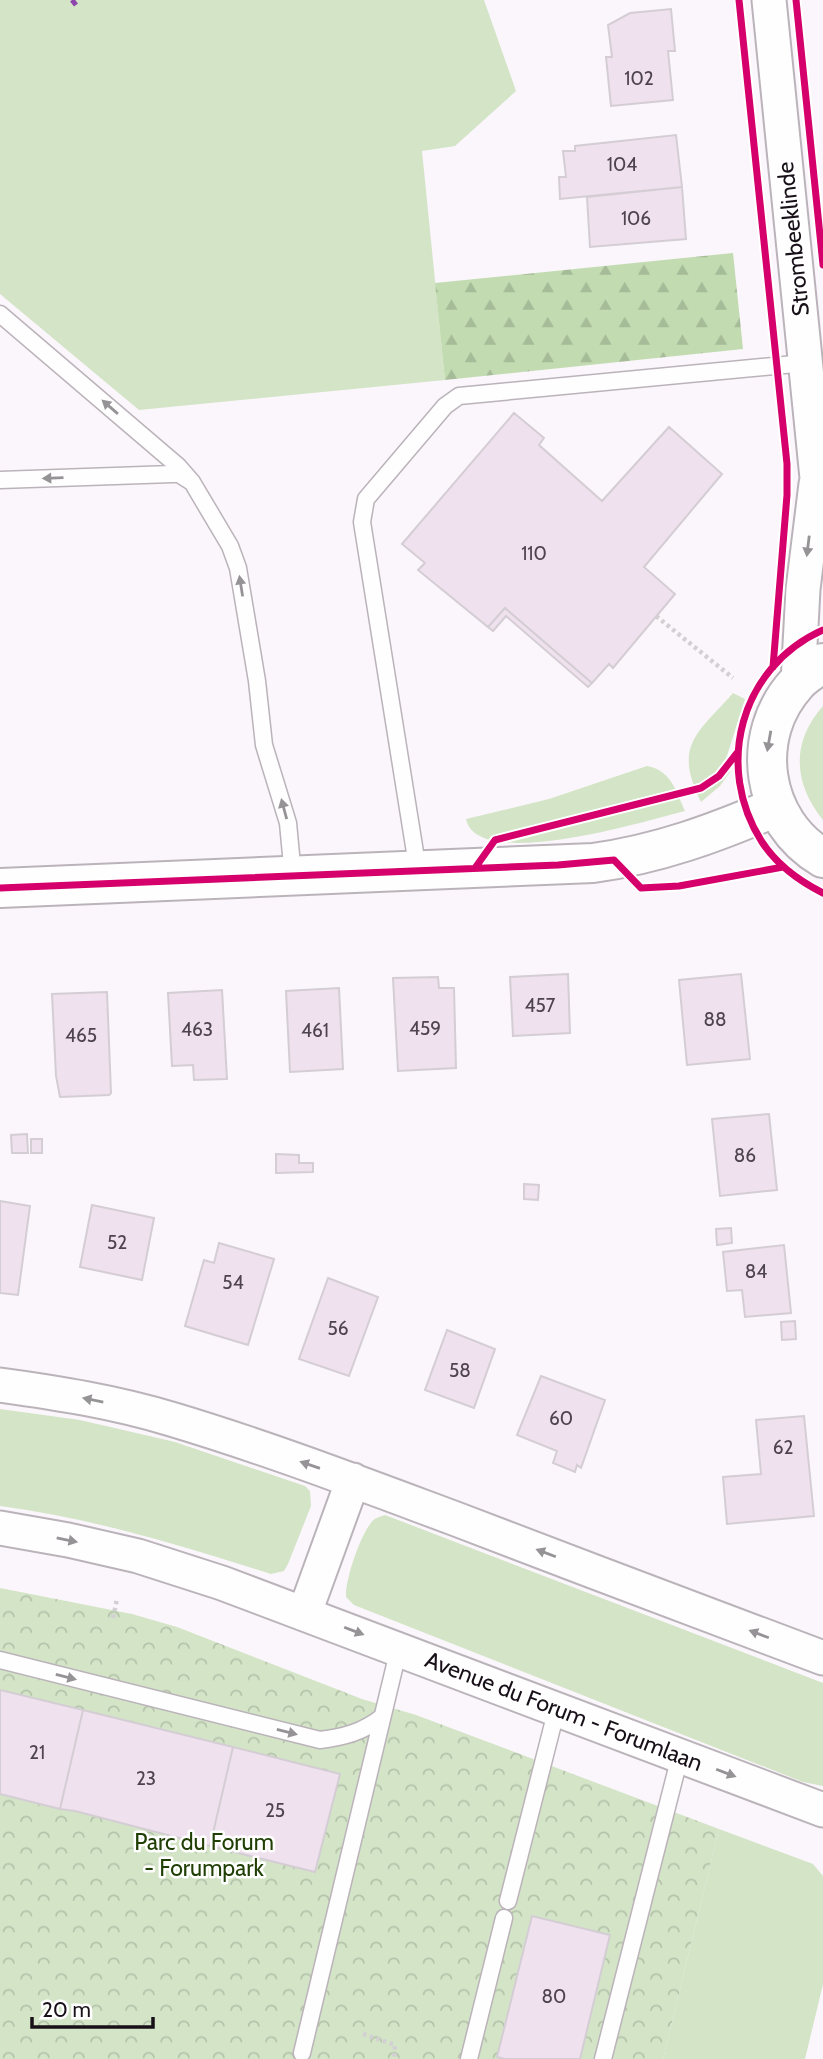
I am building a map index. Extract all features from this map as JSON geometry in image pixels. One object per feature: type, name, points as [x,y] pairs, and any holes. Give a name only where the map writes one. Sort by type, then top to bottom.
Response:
[{"type":"main road","points":[[811,672],[782,703],[771,728],[766,754],[768,781],[776,807],[790,831],[823,858]]},
{"type":"main road","points":[[0,888],[558,865],[614,860],[660,851],[776,807]]},
{"type":"street","name":"Strombeeklinde","points":[[769,0],[820,493],[803,589],[811,672]]},
{"type":"street","points":[[0,1385],[54,1392],[170,1418],[354,1480],[823,1658]]},
{"type":"street","points":[[304,1612],[354,1480]]},
{"type":"street","name":"Avenue du Forum - Forumlaan","points":[[0,1528],[138,1556],[222,1583],[823,1810]]},
{"type":"lane","points":[[0,314],[178,466],[192,482],[230,546],[238,568],[257,681],[264,745],[288,823],[293,876]]},
{"type":"lane","points":[[418,871],[362,522],[366,499],[445,407],[459,396],[805,363]]},
{"type":"lane","points":[[0,480],[180,474],[192,482]]},
{"type":"lane","points":[[302,2053],[399,1648]]},
{"type":"lane","points":[[0,1660],[320,1740],[354,1734],[368,1728],[382,1717]]},
{"type":"lane","points":[[508,1901],[557,1708]]},
{"type":"lane","points":[[603,2059],[680,1756]]},
{"type":"lane","points":[[469,2059],[504,1918]]},
{"type":"path","points":[[656,616],[733,678]]},
{"type":"path","points":[[113,1618],[117,1599]]},
{"type":"path","points":[[363,2034],[395,2045],[394,2059]]},
{"type":"green space","points":[[0,0],[484,0],[516,91],[455,146],[422,151],[445,380],[139,410],[0,294]]},
{"type":"green space","points":[[733,253],[743,349],[445,380],[435,283]]},
{"type":"green space","points":[[733,693],[745,699],[725,762],[730,772],[720,786],[701,802],[689,767],[689,753],[700,730]]},
{"type":"green space","points":[[823,706],[823,820],[806,792],[800,763],[805,734]]},
{"type":"green space","points":[[647,766],[655,768],[667,777],[685,811],[603,832],[531,843],[500,842],[477,835],[466,819],[549,799]]},
{"type":"green space","points":[[0,1409],[80,1420],[175,1442],[305,1486],[310,1491],[311,1506],[288,1564],[284,1571],[271,1574],[104,1526],[0,1506]]},
{"type":"green space","points":[[385,1515],[823,1683],[823,1786],[803,1782],[354,1605],[346,1597],[354,1558],[371,1523]]},
{"type":"green space","name":"Parc du Forum - Forumpark","points":[[0,1588],[132,1614],[177,1627],[362,1699],[416,1715],[719,1829],[663,2059],[0,2059]]},
{"type":"green space","points":[[719,1829],[813,1864],[823,1876],[823,1984],[805,2059],[663,2059]]},
{"type":"building","points":[[671,9],[675,51],[668,51],[673,100],[611,106],[606,57],[612,57],[608,25],[630,13]]},
{"type":"building","points":[[676,135],[682,187],[560,199],[559,177],[566,177],[563,151],[575,151],[575,146]]},
{"type":"building","points":[[682,187],[686,239],[590,247],[587,197]]},
{"type":"building","points":[[514,413],[544,438],[539,445],[602,501],[669,427],[722,474],[644,567],[675,594],[613,668],[609,664],[592,683],[505,608],[488,627],[418,570],[425,563],[402,544]]},
{"type":"building","points":[[505,608],[592,683],[588,687],[506,616],[493,631],[488,627]]},
{"type":"building","points":[[568,974],[570,1033],[513,1036],[510,977]]},
{"type":"building","points":[[741,974],[750,1059],[687,1065],[679,980]]},
{"type":"building","points":[[438,977],[439,988],[454,988],[456,1068],[398,1071],[393,978]]},
{"type":"building","points":[[339,988],[343,1069],[290,1072],[286,991]]},
{"type":"building","points":[[222,990],[227,1079],[194,1080],[193,1065],[172,1066],[168,993]]},
{"type":"building","points":[[107,992],[111,1093],[60,1097],[56,1076],[52,994]]},
{"type":"building","points":[[769,1114],[777,1190],[720,1196],[712,1119]]},
{"type":"building","points":[[27,1134],[28,1153],[12,1153],[11,1135]]},
{"type":"building","points":[[31,1139],[42,1139],[42,1153],[31,1153]]},
{"type":"building","points":[[276,1154],[299,1155],[299,1163],[313,1163],[313,1172],[276,1173]]},
{"type":"building","points":[[524,1184],[539,1185],[538,1200],[524,1199]]},
{"type":"building","points":[[0,1201],[30,1206],[18,1295],[0,1293]]},
{"type":"building","points":[[92,1205],[154,1218],[142,1280],[80,1267]]},
{"type":"building","points":[[731,1228],[732,1243],[717,1245],[716,1229]]},
{"type":"building","points":[[219,1243],[274,1259],[248,1345],[185,1326],[204,1260],[214,1263]]},
{"type":"building","points":[[784,1245],[791,1313],[745,1317],[742,1290],[727,1291],[723,1252]]},
{"type":"building","points":[[328,1278],[378,1297],[349,1376],[299,1359]]},
{"type":"building","points":[[795,1321],[796,1339],[782,1340],[781,1322]]},
{"type":"building","points":[[447,1330],[495,1349],[474,1408],[425,1390]]},
{"type":"building","points":[[541,1376],[605,1400],[581,1468],[577,1465],[575,1472],[553,1463],[557,1451],[517,1435]]},
{"type":"building","points":[[804,1416],[814,1516],[727,1524],[723,1477],[761,1474],[756,1420]]},
{"type":"building","points":[[0,1690],[83,1710],[60,1809],[0,1794]]},
{"type":"building","points":[[83,1710],[233,1747],[210,1846],[60,1809]]},
{"type":"building","points":[[233,1747],[340,1774],[315,1872],[210,1846]]},
{"type":"building","points":[[532,1916],[610,1935],[580,2059],[497,2057]]},
{"type":"marked path","points":[[72,0],[76,5]]},
{"type":"cycle path","points":[[739,0],[787,464],[787,495],[773,667]]},
{"type":"cycle path","points":[[796,0],[823,265]]},
{"type":"cycle path","points":[[823,630],[795,647],[772,668],[755,694],[743,722],[738,752],[740,782],[747,813],[762,842],[789,872],[823,893]]},
{"type":"cycle path","points":[[475,868],[495,840],[701,788],[719,776],[737,753]]},
{"type":"cycle path","points":[[0,888],[558,865],[614,860],[641,888],[679,886],[783,867]]}]
